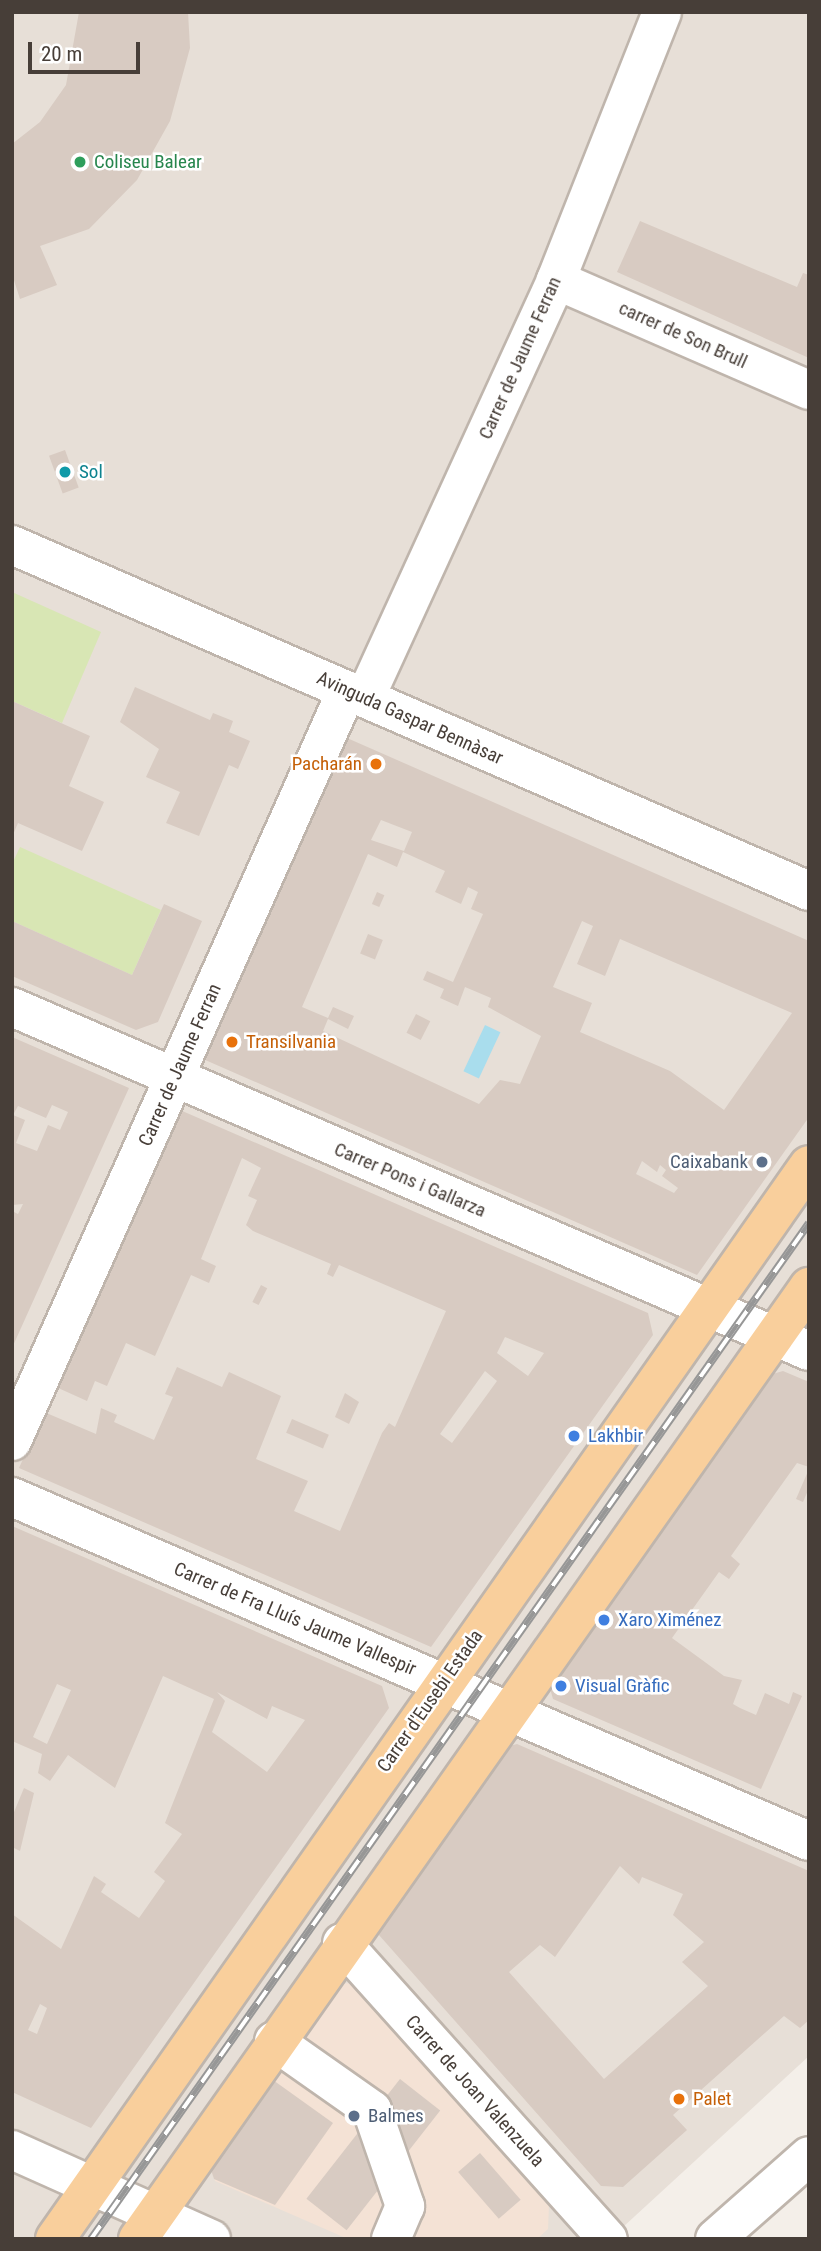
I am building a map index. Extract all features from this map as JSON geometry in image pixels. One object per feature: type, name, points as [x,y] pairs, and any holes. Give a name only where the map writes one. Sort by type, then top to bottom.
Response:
[{"type":"main road","name":"Carrer d'Eusebi Estada","points":[[55,2239],[442,1682],[710,1309],[809,1165]]},
{"type":"main road","points":[[146,2226],[342,1943],[512,1713],[809,1287]]},
{"type":"street","name":"Carrer de Jaume Ferran","points":[[12,1441],[174,1077],[556,280],[662,12]]},
{"type":"street","name":"carrer de Son Brull","points":[[556,280],[809,390]]},
{"type":"street","name":"Avinguda Gaspar Bennàsar","points":[[12,545],[809,891]]},
{"type":"street","name":"Carrer Pons i Gallarza","points":[[12,1007],[809,1351]]},
{"type":"street","name":"Carrer de Fra Lluís Jaume Vallespir","points":[[12,1497],[809,1841]]},
{"type":"street","name":"Carrer de Joan Valenzuela","points":[[342,1943],[608,2239]]},
{"type":"street","points":[[274,2041],[372,2110],[405,2206],[391,2239]]},
{"type":"street","points":[[12,2150],[93,2186],[146,2226],[211,2239]]},
{"type":"street","points":[[715,2239],[809,2156]]},
{"type":"shaded area","points":[[12,12],[809,12],[809,2056],[610,2239],[12,2239]]},
{"type":"shaded area","name":"Balmes","points":[[332,1982],[353,1984],[549,2205],[548,2229],[537,2239],[348,2239],[215,2181],[207,2158]]},
{"type":"green space","points":[[12,592],[101,632],[62,723],[12,701]]},
{"type":"green space","points":[[20,847],[161,910],[132,975],[12,921],[12,864]]},
{"type":"water","points":[[485,1025],[500,1032],[479,1078],[463,1071]]},
{"type":"building","name":"Coliseu Balear","points":[[79,12],[188,12],[190,48],[170,121],[137,180],[89,229],[40,246],[57,285],[20,299],[12,274],[12,144],[40,122],[66,85]]},
{"type":"building","points":[[640,221],[797,287],[803,273],[809,275],[809,358],[617,272]]},
{"type":"building","name":"Sol","points":[[65,450],[79,488],[63,493],[49,456]]},
{"type":"building","points":[[135,687],[210,720],[213,713],[233,721],[229,732],[250,741],[238,769],[229,765],[199,836],[166,823],[180,792],[146,777],[159,749],[120,722]]},
{"type":"building","points":[[12,701],[90,736],[69,786],[104,802],[82,851],[18,823],[12,837]]},
{"type":"building","points":[[347,738],[809,941],[809,1117],[697,1275],[203,1059]],"holes":[[[381,820],[412,832],[404,851],[371,840]],[[403,852],[445,871],[435,892],[461,904],[468,887],[478,892],[471,909],[483,914],[453,982],[427,971],[423,980],[444,989],[440,998],[458,1006],[465,987],[491,998],[488,1007],[541,1036],[520,1084],[500,1080],[479,1104],[323,1031],[328,1019],[348,1029],[354,1016],[333,1007],[328,1018],[302,1007],[368,854],[397,867]],[[582,921],[593,926],[577,964],[605,976],[620,939],[792,1013],[724,1110],[670,1071],[580,1032],[592,1003],[553,987]],[[642,1161],[657,1172],[660,1165],[666,1170],[662,1176],[678,1188],[674,1193],[636,1174]]]},
{"type":"building","points":[[377,892],[384,895],[379,907],[372,904]]},
{"type":"building","points":[[164,904],[202,921],[158,1022],[136,1030],[12,976],[12,921],[132,975]]},
{"type":"building","points":[[368,934],[383,940],[375,959],[360,953]]},
{"type":"building","points":[[416,1014],[430,1021],[421,1040],[406,1033]]},
{"type":"building","points":[[12,1037],[129,1088],[12,1348],[12,1211],[18,1214],[23,1204],[12,1205]],"holes":[[[52,1105],[68,1112],[60,1130],[48,1125],[37,1151],[16,1143],[25,1120],[13,1115],[18,1106],[46,1118]]]},
{"type":"building","points":[[180,1110],[648,1313],[653,1335],[431,1647],[19,1468],[44,1412],[96,1434],[101,1408],[117,1415],[114,1422],[154,1440],[173,1397],[165,1394],[177,1367],[222,1387],[229,1372],[281,1396],[256,1459],[308,1481],[294,1511],[340,1531],[382,1433],[389,1423],[395,1427],[446,1311],[339,1265],[333,1277],[327,1274],[331,1264],[253,1231],[246,1225],[257,1200],[248,1196],[261,1168],[242,1158],[201,1259],[216,1266],[209,1283],[191,1275],[155,1356],[126,1343],[107,1386],[95,1381],[87,1401],[56,1387]],"holes":[[[505,1337],[544,1353],[528,1376],[497,1353]],[[485,1371],[497,1381],[452,1443],[440,1434]]]},
{"type":"building","points":[[261,1285],[267,1288],[259,1305],[252,1302]]},
{"type":"building","points":[[783,1371],[809,1382],[809,1467],[797,1463],[731,1556],[740,1564],[729,1579],[719,1572],[672,1638],[724,1676],[742,1680],[733,1704],[740,1708],[756,1715],[765,1693],[789,1704],[793,1692],[802,1696],[761,1789],[553,1699],[547,1678],[762,1377]]},
{"type":"building","points":[[345,1393],[359,1402],[349,1424],[335,1417]]},
{"type":"building","points":[[292,1419],[329,1435],[323,1448],[286,1433]]},
{"type":"building","points":[[809,1469],[809,1488],[803,1502],[796,1499]]},
{"type":"building","points":[[12,1526],[382,1686],[389,1708],[91,2128],[12,2092],[12,1914],[61,1949],[94,1876],[106,1884],[101,1892],[139,1918],[165,1881],[154,1872],[182,1834],[165,1823],[214,1699],[163,1676],[115,1788],[68,1755],[50,1781],[38,1773],[42,1754],[12,1741]],"holes":[[[57,1684],[71,1690],[47,1744],[33,1737]],[[217,1692],[267,1719],[272,1706],[305,1720],[267,1772],[212,1732],[225,1701]],[[40,2004],[47,2008],[37,2034],[28,2030]]]},
{"type":"building","points":[[517,1744],[809,1871],[809,2020],[800,2028],[784,2016],[673,2115],[687,2130],[623,2187],[601,2186],[371,1926],[495,1750]],"holes":[[[620,1866],[639,1884],[642,1877],[683,1894],[673,1915],[704,1942],[682,1962],[708,1986],[604,2079],[509,1972],[540,1945],[555,1957]]]},
{"type":"building","points":[[24,1788],[34,1793],[20,1851],[12,1847],[12,1817]]},
{"type":"building","points":[[266,2075],[333,2123],[275,2205],[214,2179],[207,2158]]},
{"type":"building","points":[[400,2079],[440,2110],[347,2230],[306,2199]]},
{"type":"building","points":[[480,2153],[521,2200],[499,2219],[458,2172]]},
{"type":"railway","points":[[91,2239],[809,1223]]},
{"type":"place","name":"Coliseu Balear","points":[[80,162]]},
{"type":"place","name":"Sol","points":[[65,472]]},
{"type":"place","name":"Pacharán","points":[[376,764]]},
{"type":"place","name":"Transilvania","points":[[232,1042]]},
{"type":"place","name":"Caixabank","points":[[762,1162]]},
{"type":"place","name":"Lakhbir","points":[[574,1436]]},
{"type":"place","name":"Xaro Ximénez","points":[[604,1620]]},
{"type":"place","name":"Visual Gràfic","points":[[561,1686]]},
{"type":"place","name":"Palet","points":[[679,2099]]},
{"type":"place","name":"Balmes","points":[[354,2116]]}]
